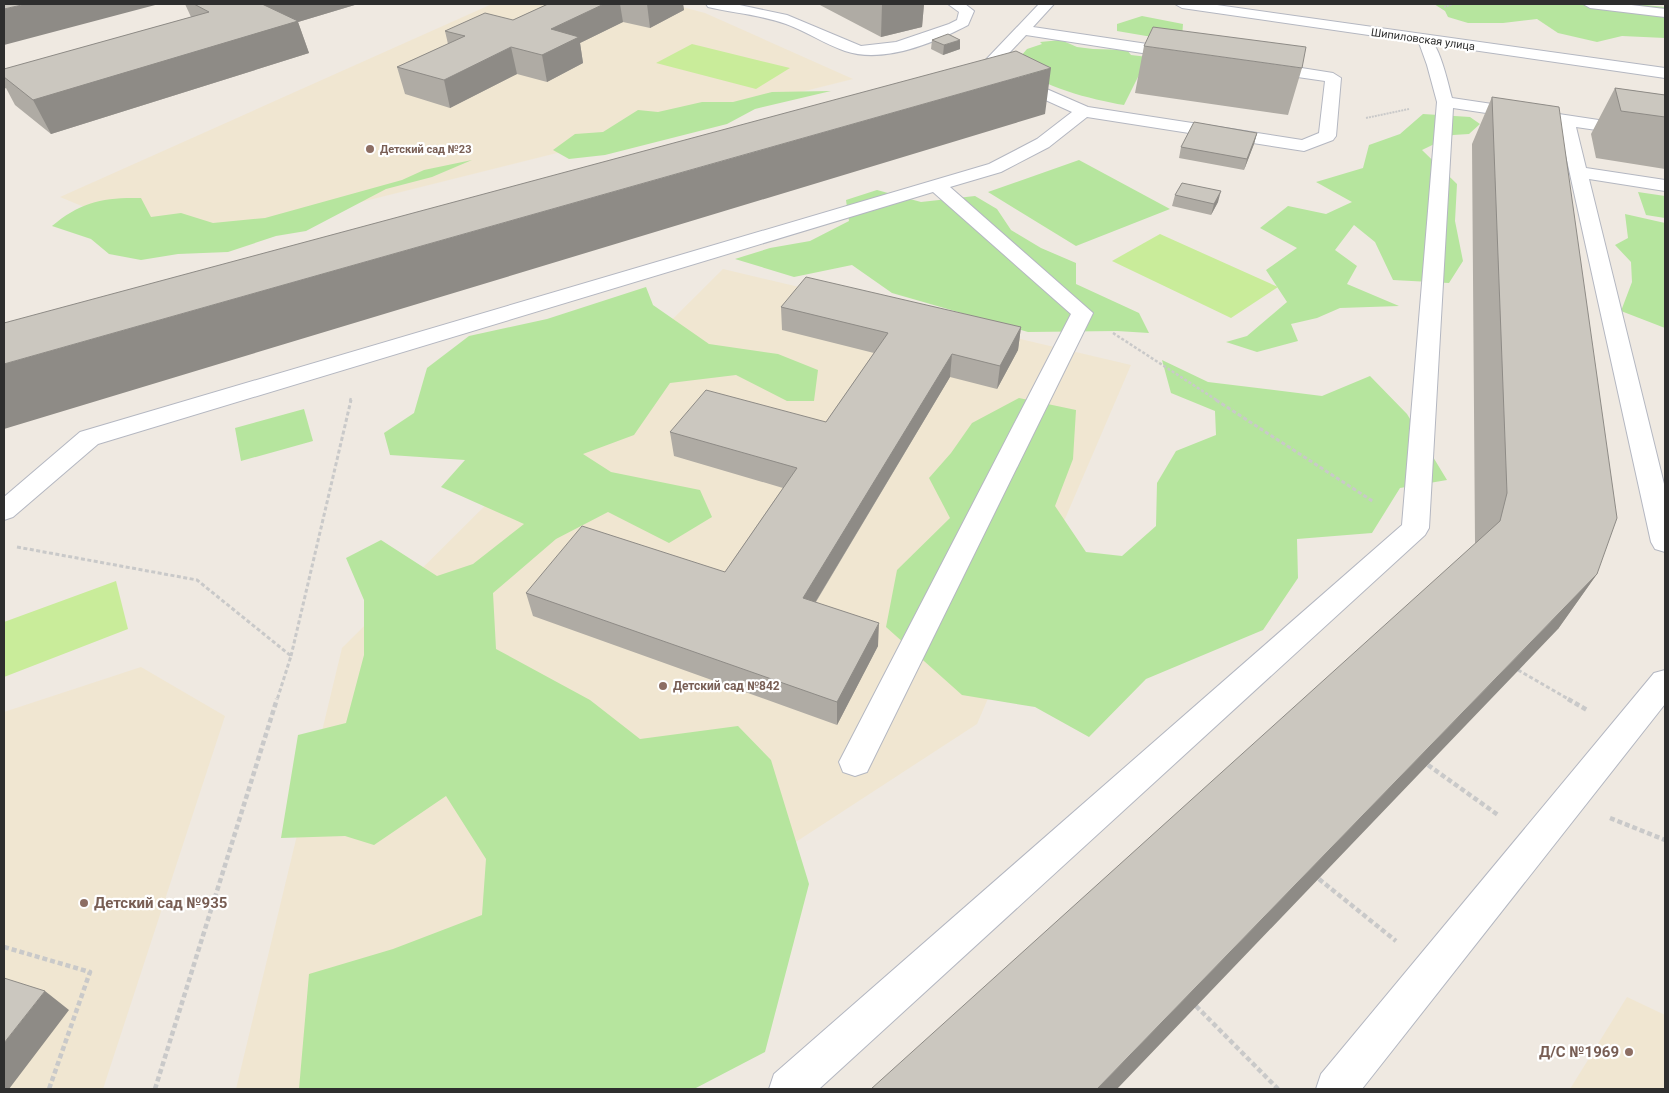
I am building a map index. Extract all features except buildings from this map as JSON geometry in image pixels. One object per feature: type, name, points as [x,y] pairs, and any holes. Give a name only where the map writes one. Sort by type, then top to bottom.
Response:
[{"type":"main road","points":[[713,4],[790,20],[847,46],[860,50],[875,51],[946,32],[963,22],[967,11],[955,4]]},
{"type":"main road","points":[[967,73],[986,68],[1047,4]]},
{"type":"main road","name":"Шипиловская улица","points":[[1182,4],[1665,73]]},
{"type":"main road","points":[[1590,4],[1665,13]]},
{"type":"main road","points":[[1022,30],[1197,57]]},
{"type":"main road","points":[[788,1089],[1415,528],[1445,102],[1436,65],[1425,40]]},
{"type":"main road","points":[[986,68],[1084,111],[1304,146],[1327,136],[1333,78],[1246,64]]},
{"type":"main road","points":[[1445,102],[1665,135]]},
{"type":"main road","points":[[8,502],[89,438],[995,168],[1043,144],[1084,111]]},
{"type":"main road","points":[[1566,120],[1665,542]]},
{"type":"main road","points":[[1578,172],[1665,185]]},
{"type":"main road","points":[[855,762],[1065,350],[1082,313],[936,185]]},
{"type":"main road","points":[[1336,1089],[1665,682]]},
{"type":"path","points":[[1329,125],[1445,102]]},
{"type":"path","points":[[1082,313],[1415,528]]},
{"type":"path","points":[[155,1089],[291,656],[360,357]]},
{"type":"path","points":[[13,546],[197,580],[291,656]]},
{"type":"path","points":[[1518,670],[1624,732]]},
{"type":"path","points":[[1428,765],[1536,842]]},
{"type":"path","points":[[1568,801],[1665,840]]},
{"type":"path","points":[[1319,879],[1432,970]]},
{"type":"path","points":[[4,947],[90,972],[49,1089]]},
{"type":"path","points":[[1196,1006],[1278,1089]]},
{"type":"shaded area","name":"Детский сад №23","points":[[492,4],[671,4],[705,13],[853,79],[181,247],[60,197]]},
{"type":"shaded area","name":"Детский сад №842","points":[[723,269],[1131,365],[977,724],[416,1089],[236,1089],[342,648]]},
{"type":"shaded area","name":"Детский сад №935","points":[[141,667],[225,716],[103,1089],[4,1089],[4,712]]},
{"type":"shaded area","name":"Д/C №1969","points":[[1627,997],[1665,1015],[1665,1089],[1570,1089]]},
{"type":"green space","points":[[1434,4],[1634,4],[1665,7],[1665,38],[1622,36],[1597,42],[1558,33],[1537,19],[1503,23],[1468,23],[1448,17],[1445,11]]},
{"type":"green space","points":[[1142,16],[1183,24],[1182,37],[1158,38],[1117,31],[1117,24]]},
{"type":"green space","points":[[1061,40],[1077,47],[1127,50],[1131,55],[1148,57],[1124,105],[1066,91],[1038,79],[1015,63],[1027,49],[1042,44],[1040,42]]},
{"type":"green space","points":[[692,44],[790,68],[756,89],[656,63]]},
{"type":"green space","points":[[831,91],[755,109],[727,124],[605,155],[569,159],[553,150],[575,134],[603,132],[638,110],[658,112],[702,102],[733,102],[772,92]]},
{"type":"green space","points":[[1423,114],[1470,117],[1480,124],[1469,134],[1453,135],[1422,150],[1457,184],[1455,221],[1463,261],[1449,283],[1393,280],[1375,242],[1354,225],[1335,250],[1357,266],[1347,284],[1399,306],[1340,308],[1317,318],[1291,324],[1298,341],[1257,352],[1226,342],[1247,336],[1287,302],[1266,270],[1297,248],[1260,228],[1288,206],[1326,214],[1352,202],[1316,182],[1363,168],[1369,145],[1400,134]]},
{"type":"green space","points":[[472,160],[432,177],[386,189],[306,231],[276,236],[228,252],[178,254],[141,260],[109,254],[91,239],[52,226],[83,206],[104,200],[128,198],[141,198],[151,217],[181,213],[213,223],[265,218],[402,180],[424,170]]},
{"type":"green space","points":[[1079,160],[1170,209],[1076,246],[988,192]]},
{"type":"green space","points":[[877,190],[921,202],[975,196],[997,209],[1011,230],[1041,248],[1076,263],[1076,284],[1139,313],[1149,333],[1117,331],[1028,332],[892,293],[852,265],[794,277],[735,259],[770,248],[810,241],[849,221],[846,200]]},
{"type":"green space","points":[[1638,192],[1665,196],[1665,218],[1646,215]]},
{"type":"green space","points":[[1625,214],[1665,223],[1665,328],[1621,311],[1632,282],[1631,262],[1615,245],[1628,238]]},
{"type":"green space","points":[[1160,234],[1278,287],[1231,318],[1112,261]]},
{"type":"green space","points":[[646,287],[653,305],[709,344],[778,354],[818,370],[814,401],[787,401],[736,375],[670,383],[634,435],[583,454],[611,472],[700,490],[712,517],[669,543],[608,512],[556,539],[493,593],[496,649],[590,700],[640,739],[738,726],[771,760],[809,884],[765,1052],[694,1089],[299,1089],[309,974],[393,949],[482,915],[486,859],[446,796],[374,845],[345,836],[281,838],[298,735],[346,723],[364,655],[364,600],[346,558],[381,540],[437,576],[473,564],[524,524],[441,487],[465,460],[390,455],[384,433],[414,413],[427,368],[469,336],[547,319]]},
{"type":"green space","points":[[1162,360],[1208,382],[1322,396],[1370,376],[1407,414],[1447,480],[1400,488],[1372,533],[1297,539],[1298,578],[1263,630],[1146,679],[1089,737],[1035,707],[962,695],[886,627],[897,570],[950,518],[929,478],[951,453],[972,423],[1019,398],[1076,410],[1073,459],[1055,506],[1086,552],[1122,556],[1156,526],[1157,483],[1176,451],[1216,435],[1215,411],[1171,393]]},
{"type":"green space","points":[[304,409],[313,441],[241,461],[235,428]]},
{"type":"green space","points":[[116,581],[128,629],[4,677],[4,622]]},
{"type":"place","name":"Детский сад №23","points":[[370,149]]},
{"type":"place","name":"Детский сад №842","points":[[663,686]]},
{"type":"place","name":"Детский сад №935","points":[[84,903]]},
{"type":"place","name":"Д/C №1969","points":[[1629,1052]]}]
